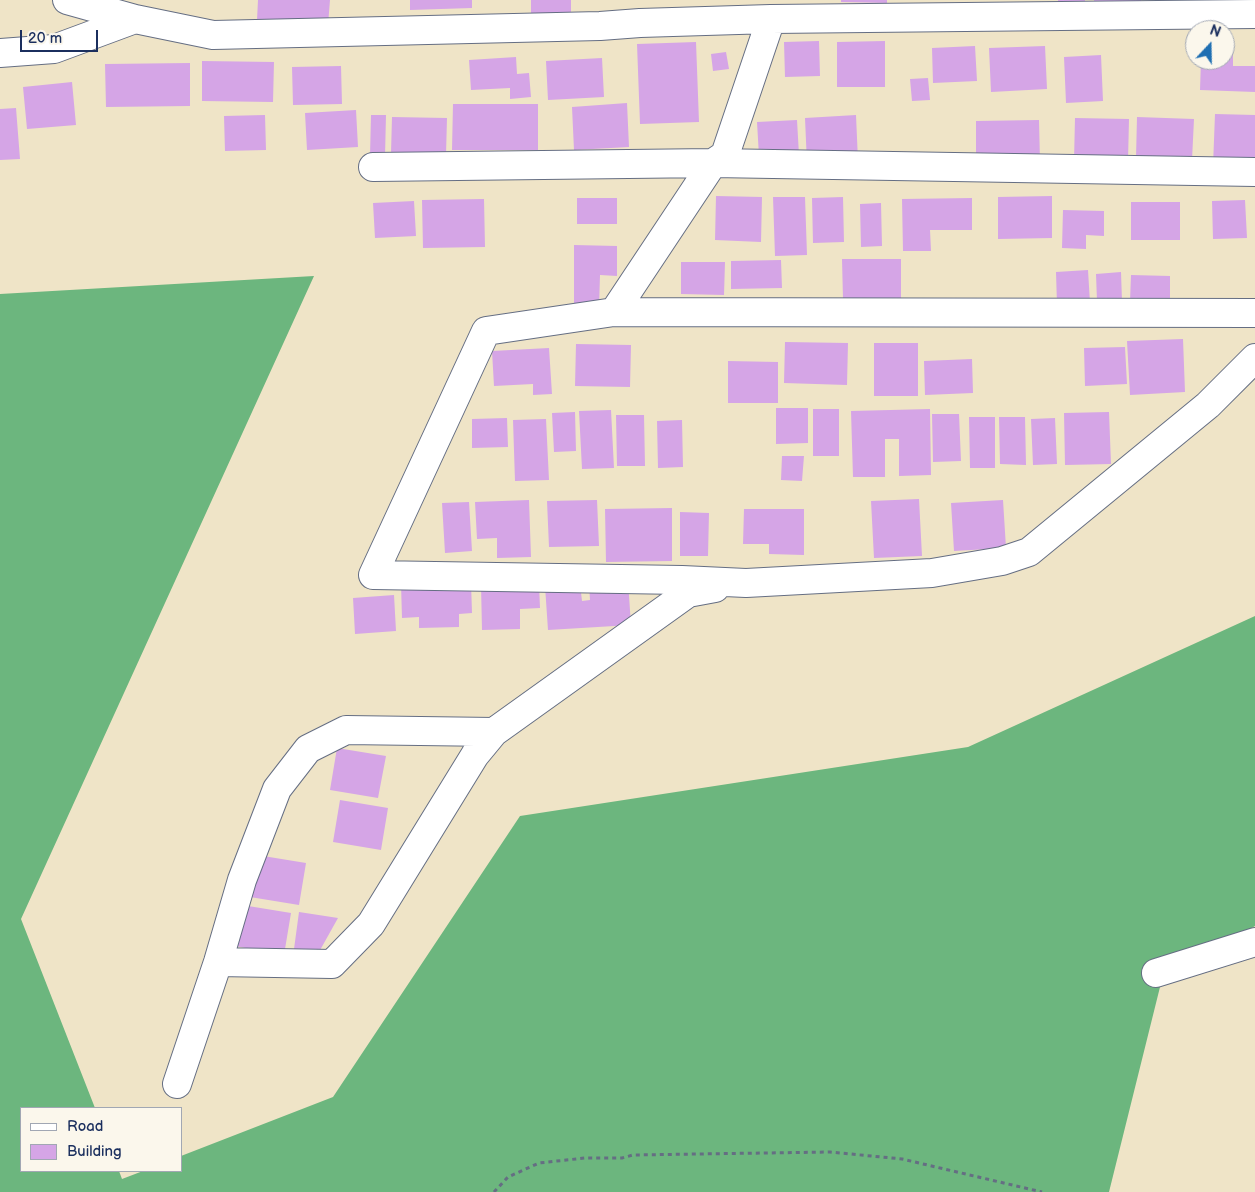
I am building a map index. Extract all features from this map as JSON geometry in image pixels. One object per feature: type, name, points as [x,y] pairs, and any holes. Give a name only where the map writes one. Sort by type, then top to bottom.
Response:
[{"type":"street","points":[[67,0],[135,19],[213,35],[600,26],[644,11],[772,18],[1255,14]]},
{"type":"street","points":[[614,312],[713,163],[725,155],[772,18]]},
{"type":"street","points":[[0,53],[54,50],[135,19]]},
{"type":"street","points":[[373,167],[713,163],[1255,172]]},
{"type":"street","points":[[1255,313],[614,312],[486,331],[373,575],[746,583],[932,573],[1002,561],[1029,552],[1208,404],[1255,358]]},
{"type":"street","points":[[218,962],[332,964],[371,924],[475,755],[494,732],[688,593],[746,583]]},
{"type":"street","points":[[176,1084],[218,962],[242,880],[277,789],[308,749],[346,730],[494,732]]},
{"type":"street","points":[[1156,973],[1255,942]]},
{"type":"path","points":[[494,1192],[508,1177],[539,1163],[586,1158],[622,1158],[634,1155],[830,1152],[902,1159],[1042,1192]]},
{"type":"green space","points":[[314,276],[21,919],[95,1107],[20,1107],[20,1172],[119,1172],[122,1179],[140,1172],[182,1172],[182,1156],[333,1097],[520,816],[968,747],[1255,616],[1255,926],[1161,983],[1109,1192],[0,1192],[0,294]]},
{"type":"building","points":[[258,0],[330,0],[328,25],[257,20]]},
{"type":"building","points":[[410,0],[472,0],[472,8],[410,10]]},
{"type":"building","points":[[531,0],[571,0],[571,15],[531,15]]},
{"type":"building","points":[[841,0],[887,0],[887,3],[841,2]]},
{"type":"building","points":[[1058,0],[1085,0],[1085,6],[1058,5]]},
{"type":"building","points":[[1094,0],[1141,0],[1141,5],[1094,4]]},
{"type":"building","points":[[819,41],[820,76],[785,77],[784,42]]},
{"type":"building","points":[[885,41],[885,87],[837,87],[837,42]]},
{"type":"building","points":[[696,42],[699,122],[640,124],[637,44]]},
{"type":"building","points":[[975,46],[977,81],[933,83],[932,48]]},
{"type":"building","points":[[1045,46],[1047,89],[991,92],[989,48]]},
{"type":"building","points":[[726,52],[729,69],[713,71],[711,54]]},
{"type":"building","points":[[1101,55],[1103,101],[1066,103],[1064,57]]},
{"type":"building","points":[[516,57],[517,74],[529,73],[531,97],[510,99],[510,88],[471,90],[469,60]]},
{"type":"building","points":[[602,58],[604,97],[548,100],[546,61]]},
{"type":"building","points":[[202,61],[274,62],[273,102],[202,101]]},
{"type":"building","points":[[190,63],[190,106],[106,107],[105,64]]},
{"type":"building","points":[[341,66],[342,104],[293,105],[292,67]]},
{"type":"building","points":[[1235,66],[1255,66],[1255,92],[1200,90],[1201,70],[1235,70]]},
{"type":"building","points":[[928,78],[930,100],[912,101],[910,79]]},
{"type":"building","points":[[72,82],[76,125],[27,129],[23,87]]},
{"type":"building","points":[[627,103],[629,147],[574,150],[572,107]]},
{"type":"building","points":[[453,104],[538,104],[538,150],[452,150]]},
{"type":"building","points":[[16,108],[20,159],[0,160],[0,109]]},
{"type":"building","points":[[356,110],[358,147],[307,150],[305,113]]},
{"type":"building","points":[[1215,114],[1255,115],[1255,168],[1213,166]]},
{"type":"building","points":[[265,115],[266,150],[225,151],[224,116]]},
{"type":"building","points":[[371,115],[386,115],[385,156],[370,156]]},
{"type":"building","points":[[856,115],[858,161],[807,164],[805,118]]},
{"type":"building","points":[[392,117],[447,118],[446,155],[391,153]]},
{"type":"building","points":[[1137,117],[1194,119],[1192,160],[1136,158]]},
{"type":"building","points":[[1075,118],[1129,119],[1128,161],[1074,161]]},
{"type":"building","points":[[797,120],[799,155],[759,156],[757,122]]},
{"type":"building","points":[[1039,120],[1040,162],[976,162],[976,121]]},
{"type":"building","points":[[716,196],[762,197],[761,242],[715,240]]},
{"type":"building","points":[[1052,196],[1052,238],[998,239],[998,197]]},
{"type":"building","points":[[773,197],[805,197],[807,255],[775,256]]},
{"type":"building","points":[[843,197],[844,242],[813,243],[812,198]]},
{"type":"building","points":[[577,198],[617,198],[617,224],[577,224]]},
{"type":"building","points":[[972,198],[972,230],[930,230],[931,251],[903,251],[902,199]]},
{"type":"building","points":[[484,199],[485,247],[423,248],[422,200]]},
{"type":"building","points":[[1245,200],[1247,238],[1213,239],[1212,201]]},
{"type":"building","points":[[414,201],[416,236],[375,238],[373,203]]},
{"type":"building","points":[[1131,202],[1180,202],[1180,240],[1131,240]]},
{"type":"building","points":[[881,203],[882,246],[861,247],[860,204]]},
{"type":"building","points":[[1063,210],[1104,211],[1104,236],[1086,235],[1086,249],[1062,248]]},
{"type":"building","points":[[574,245],[617,246],[617,276],[600,275],[599,308],[574,307]]},
{"type":"building","points":[[842,259],[901,259],[901,298],[843,299]]},
{"type":"building","points":[[781,260],[782,288],[731,289],[731,261]]},
{"type":"building","points":[[681,262],[725,262],[724,295],[681,294]]},
{"type":"building","points":[[1088,270],[1090,303],[1057,305],[1056,272]]},
{"type":"building","points":[[1121,272],[1122,301],[1097,301],[1096,274]]},
{"type":"building","points":[[1131,275],[1170,276],[1170,304],[1130,302]]},
{"type":"building","points":[[1183,339],[1185,392],[1130,395],[1127,341]]},
{"type":"building","points":[[785,342],[848,343],[847,385],[784,383]]},
{"type":"building","points":[[874,343],[918,343],[918,396],[874,396]]},
{"type":"building","points":[[576,344],[631,345],[630,387],[575,386]]},
{"type":"building","points":[[1125,347],[1127,384],[1085,386],[1084,348]]},
{"type":"building","points":[[549,348],[552,394],[533,395],[533,384],[494,386],[492,351]]},
{"type":"building","points":[[972,359],[973,393],[925,395],[924,361]]},
{"type":"building","points":[[728,361],[778,362],[778,403],[728,403]]},
{"type":"building","points":[[776,408],[808,408],[808,443],[776,444]]},
{"type":"building","points":[[813,409],[839,409],[839,456],[813,456]]},
{"type":"building","points":[[930,409],[931,475],[899,476],[899,439],[885,439],[885,477],[853,477],[851,411]]},
{"type":"building","points":[[611,410],[614,468],[582,469],[579,411]]},
{"type":"building","points":[[575,412],[576,451],[554,452],[552,413]]},
{"type":"building","points":[[1109,412],[1111,464],[1065,465],[1064,413]]},
{"type":"building","points":[[932,414],[959,414],[961,461],[933,462]]},
{"type":"building","points":[[616,415],[644,415],[645,466],[617,466]]},
{"type":"building","points":[[969,417],[995,417],[995,468],[970,468]]},
{"type":"building","points":[[999,417],[1025,417],[1026,465],[1000,464]]},
{"type":"building","points":[[507,418],[508,447],[472,448],[472,419]]},
{"type":"building","points":[[1055,418],[1057,464],[1033,465],[1031,419]]},
{"type":"building","points":[[546,419],[549,480],[515,481],[513,420]]},
{"type":"building","points":[[682,420],[683,467],[658,468],[657,421]]},
{"type":"building","points":[[782,456],[804,456],[802,481],[781,480]]},
{"type":"building","points":[[919,499],[922,556],[874,558],[871,501]]},
{"type":"building","points":[[529,500],[531,557],[497,558],[497,538],[477,539],[475,502]]},
{"type":"building","points":[[597,500],[599,546],[549,547],[547,501]]},
{"type":"building","points":[[1003,500],[1006,548],[954,551],[951,503]]},
{"type":"building","points":[[469,502],[472,551],[445,553],[442,503]]},
{"type":"building","points":[[672,508],[672,561],[606,562],[605,509]]},
{"type":"building","points":[[744,509],[804,509],[804,555],[769,554],[769,544],[743,544]]},
{"type":"building","points":[[680,512],[709,513],[708,556],[680,556]]},
{"type":"building","points":[[628,581],[631,625],[548,630],[545,586],[580,584],[582,601],[590,600],[589,584]]},
{"type":"building","points":[[471,582],[472,613],[459,614],[459,627],[419,628],[419,617],[402,618],[401,584]]},
{"type":"building","points":[[539,584],[540,608],[520,609],[520,629],[482,630],[481,585]]},
{"type":"building","points":[[394,595],[396,631],[355,634],[353,598]]},
{"type":"building","points":[[337,748],[386,756],[378,798],[330,790]]},
{"type":"building","points":[[340,800],[388,808],[381,850],[333,842]]},
{"type":"building","points":[[257,855],[306,863],[299,905],[250,897]]},
{"type":"building","points":[[242,905],[291,913],[284,955],[235,946]]},
{"type":"building","points":[[299,912],[338,918],[319,952],[294,949]]}]
